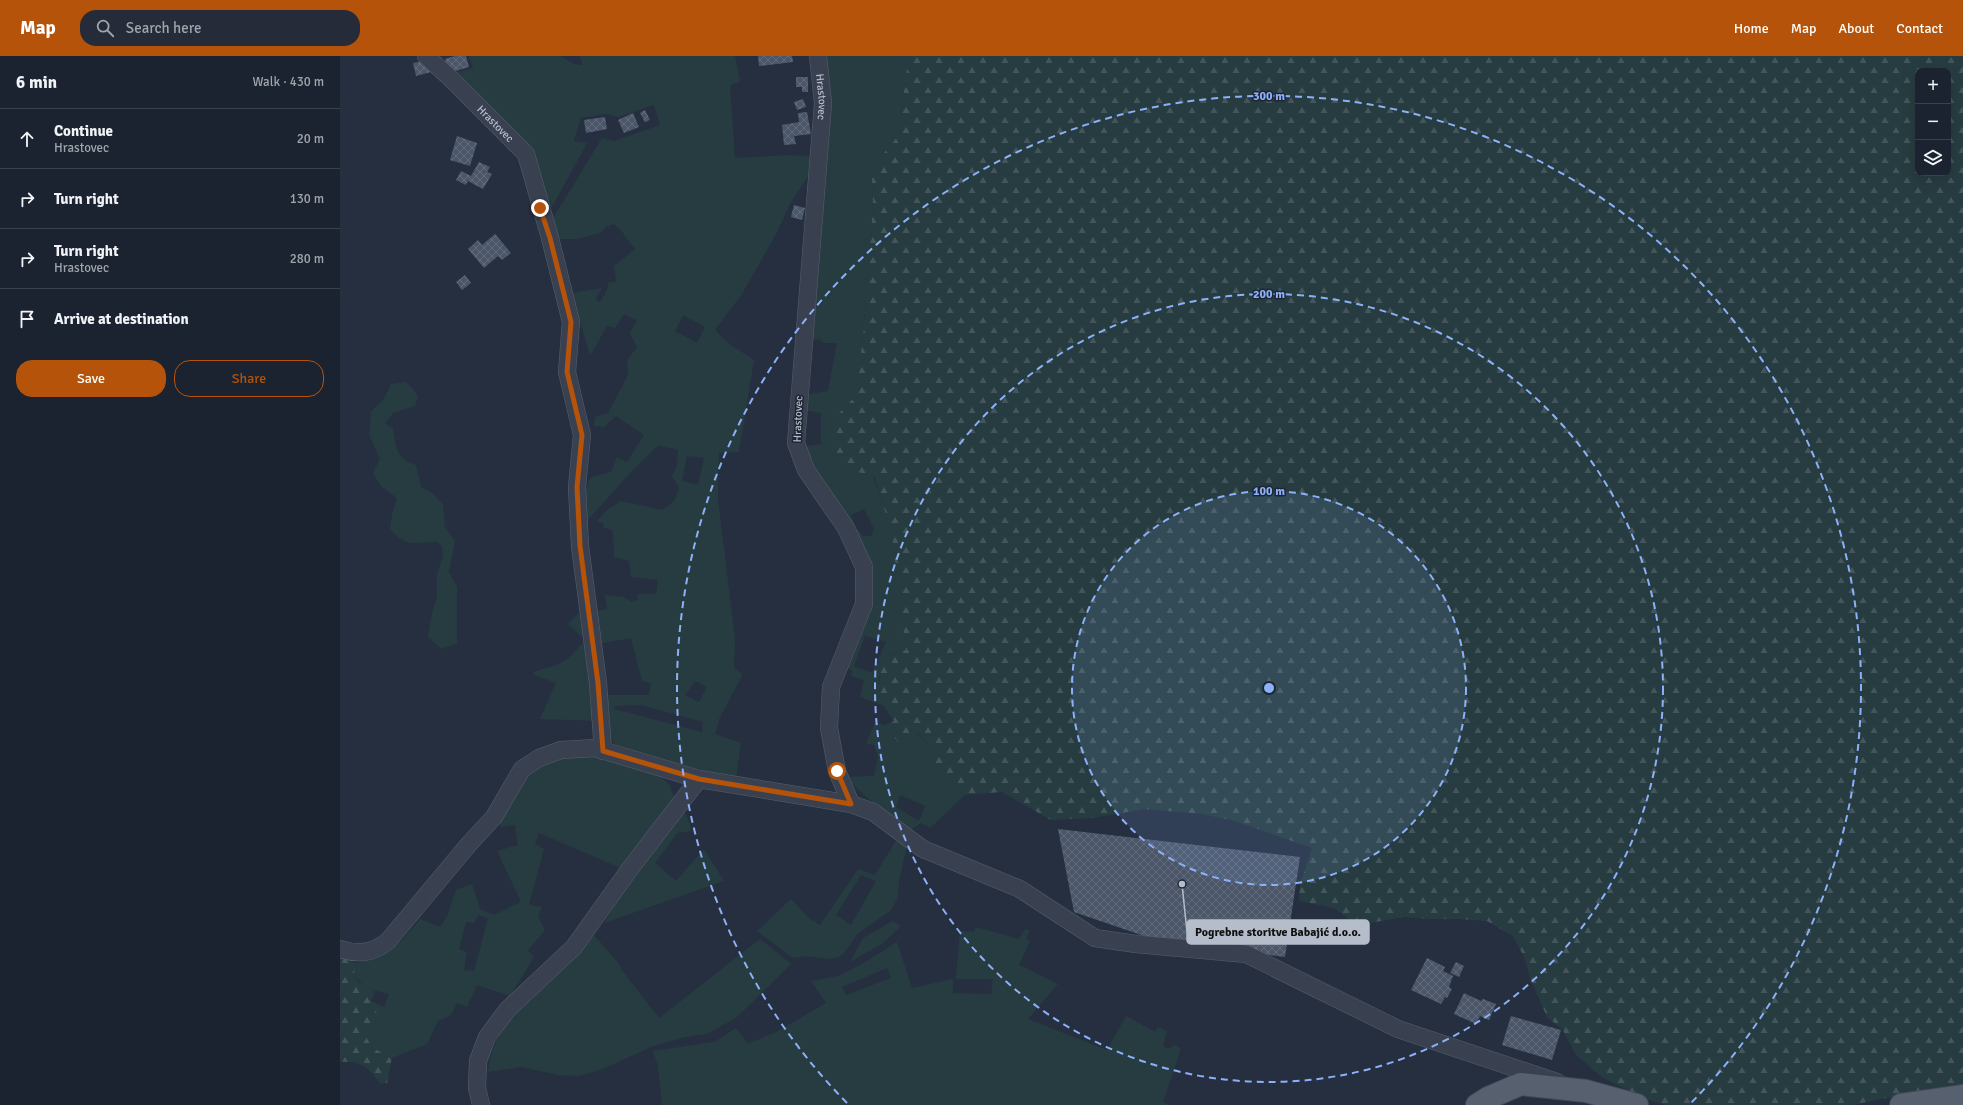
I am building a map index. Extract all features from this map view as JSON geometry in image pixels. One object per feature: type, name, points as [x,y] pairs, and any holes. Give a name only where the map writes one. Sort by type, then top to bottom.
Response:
[{"type":"main road","points":[[1477,1105],[1488,1098],[1522,1084],[1586,1091],[1637,1105]]},
{"type":"main road","points":[[1901,1105],[1963,1096]]},
{"type":"street","name":"Hrastovec","points":[[426,56],[526,154],[550,238],[571,322],[567,372],[582,435],[577,487],[580,546],[598,683],[603,751]]},
{"type":"street","name":"Hrastovec","points":[[818,56],[823,103],[796,443],[806,470],[846,528],[864,567],[864,604],[831,686],[829,728],[837,771],[851,804]]},
{"type":"street","points":[[340,948],[353,953],[377,950],[388,941],[469,844],[494,817],[522,769],[539,758],[561,750],[595,748],[699,779],[851,804],[873,812],[923,849],[1020,889],[1096,938],[1136,944],[1246,954],[1398,1029],[1586,1091]]},
{"type":"street","points":[[481,1105],[477,1088],[478,1061],[487,1037],[507,1010],[574,947],[629,870],[699,779]]},
{"type":"green space","points":[[469,56],[560,56],[574,64],[582,65],[580,56],[735,56],[740,81],[730,86],[735,158],[791,155],[815,157],[818,161],[790,204],[776,234],[742,294],[715,330],[731,345],[754,360],[739,452],[719,453],[718,500],[735,639],[734,668],[743,674],[720,717],[715,734],[741,743],[736,778],[690,769],[615,745],[609,735],[605,695],[649,695],[651,684],[642,681],[631,638],[598,644],[595,611],[607,609],[605,595],[624,597],[632,602],[638,600],[637,594],[656,594],[658,580],[631,577],[629,561],[614,557],[613,530],[604,528],[603,523],[597,521],[607,510],[621,501],[662,510],[674,501],[679,488],[672,476],[677,466],[678,450],[659,445],[634,469],[584,524],[581,520],[586,489],[591,477],[611,472],[617,457],[627,462],[644,435],[616,416],[604,427],[594,426],[595,417],[608,413],[628,375],[627,361],[637,347],[630,333],[637,320],[624,314],[615,328],[607,326],[590,356],[572,293],[602,288],[596,299],[600,302],[606,292],[609,282],[616,282],[614,266],[635,249],[624,234],[614,224],[605,227],[601,233],[576,239],[560,239],[555,231],[552,220],[602,138],[614,141],[660,125],[654,105],[618,117],[607,114],[581,118],[574,141],[587,143],[552,207],[548,208],[539,180],[452,73],[473,68]],"holes":[[[683,315],[705,327],[697,343],[675,331]],[[687,456],[704,458],[698,485],[682,481]],[[695,681],[707,687],[699,702],[685,695]],[[641,705],[703,722],[702,732],[614,709],[615,706]]]},
{"type":"green space","points":[[822,56],[912,56],[906,73],[899,135],[877,161],[872,179],[873,204],[861,361],[855,397],[844,407],[871,470],[888,519],[900,578],[906,650],[892,654],[879,677],[882,705],[860,697],[864,680],[851,676],[852,670],[844,667],[871,589],[800,447],[821,444],[821,413],[802,410],[803,395],[828,391],[837,343],[824,343],[819,339],[808,341]],"holes":[[[864,509],[874,529],[871,536],[863,536],[858,530],[856,530],[851,515]],[[865,636],[886,642],[872,673],[854,666]]]},
{"type":"green space","points":[[912,56],[1963,56],[1963,1084],[1951,1085],[1852,1105],[1667,1105],[1649,1100],[1603,1078],[1576,1055],[1562,1029],[1547,1017],[1530,978],[1525,959],[1513,936],[1487,921],[1405,917],[1357,925],[1334,908],[1299,901],[1300,885],[1312,848],[1235,821],[1202,814],[1145,809],[1093,818],[1051,820],[1002,792],[965,795],[938,774],[933,749],[917,732],[909,741],[899,744],[885,725],[894,721],[882,705],[880,684],[881,670],[888,658],[898,652],[906,650],[892,535],[875,477],[841,467],[833,445],[832,429],[834,421],[839,414],[855,397],[863,338],[873,204],[872,179],[877,161],[899,135],[906,73]]},
{"type":"green space","points":[[406,382],[418,397],[415,406],[393,413],[385,423],[393,429],[398,452],[404,459],[416,465],[421,487],[434,494],[443,505],[445,527],[455,541],[449,572],[457,587],[457,643],[442,649],[428,637],[432,613],[437,597],[437,575],[443,556],[442,547],[438,542],[407,542],[402,540],[390,529],[397,498],[381,486],[373,473],[380,459],[369,435],[371,412],[385,397],[391,384]]},
{"type":"green space","points":[[580,612],[586,614],[599,721],[540,719],[556,683],[532,674],[561,663],[585,640],[568,624]]},
{"type":"green space","points":[[875,722],[885,725],[899,744],[916,732],[933,749],[938,774],[965,795],[930,828],[921,823],[913,828],[909,834],[844,777],[874,776],[878,757],[874,745],[866,744]],"holes":[[[900,795],[925,806],[920,819],[917,820],[896,807]]]},
{"type":"green space","points":[[579,756],[614,761],[659,776],[666,781],[674,798],[625,870],[539,833],[535,844],[544,849],[529,905],[542,907],[538,916],[545,930],[528,950],[534,957],[510,996],[477,985],[467,1007],[457,1003],[451,1015],[438,1021],[427,1044],[392,1058],[373,1048],[366,1037],[375,1025],[377,1004],[384,1007],[389,994],[368,988],[360,982],[354,973],[356,963],[377,958],[385,953],[399,943],[420,919],[440,927],[447,916],[456,890],[472,884],[480,909],[494,915],[521,902],[497,851],[518,845],[515,825],[501,827],[499,820],[518,787],[538,766],[555,758]],"holes":[[[478,915],[488,918],[474,971],[464,970],[467,952],[459,949],[466,922],[474,923]]]},
{"type":"green space","points":[[685,813],[689,821],[691,831],[677,833],[655,863],[676,881],[704,849],[724,881],[604,923],[625,888],[679,817]]},
{"type":"green space","points":[[897,839],[907,846],[899,881],[898,898],[890,911],[857,934],[845,952],[839,957],[828,959],[806,956],[793,958],[757,931],[791,899],[810,919],[820,925],[858,869],[875,875]],"holes":[[[861,875],[876,881],[851,925],[836,915]]]},
{"type":"green space","points":[[893,921],[901,926],[882,944],[850,962],[863,938]]},
{"type":"green space","points":[[976,927],[1019,939],[1025,929],[1030,931],[1026,939],[1030,941],[1019,965],[1058,984],[1028,1019],[1107,1050],[1126,1016],[1155,1032],[1158,1027],[1167,1031],[1163,1045],[1167,1049],[1175,1045],[1180,1048],[1180,1052],[1163,1102],[1171,1105],[662,1105],[658,1066],[653,1051],[714,1042],[736,1028],[748,1044],[778,1031],[826,1003],[811,981],[838,976],[862,964],[897,942],[912,988],[953,979],[953,993],[991,994],[993,979],[956,979],[960,931],[974,932]],"holes":[[[887,968],[891,978],[846,995],[842,987]]]},
{"type":"green space","points":[[594,935],[620,965],[621,969],[659,1018],[760,939],[791,964],[736,1018],[707,1034],[685,1037],[653,1046],[603,1069],[580,1076],[558,1075],[521,1067],[488,1072],[493,1051],[502,1031],[515,1014],[530,997],[580,951]]},
{"type":"green space","points":[[340,957],[356,963],[354,973],[358,982],[375,991],[371,1001],[377,1004],[375,1025],[366,1037],[373,1048],[392,1058],[387,1083],[381,1084],[364,1066],[354,1062],[340,1062]]},
{"type":"building","points":[[455,56],[466,56],[469,67],[449,73],[445,59]]},
{"type":"building","points":[[758,56],[792,56],[793,62],[759,66]]},
{"type":"building","points":[[428,60],[431,72],[416,76],[413,63]]},
{"type":"building","points":[[796,77],[808,77],[808,92],[802,92],[802,87],[796,87]]},
{"type":"building","points":[[803,99],[806,107],[797,110],[794,102]]},
{"type":"building","points":[[645,110],[650,120],[645,122],[640,113]]},
{"type":"building","points":[[807,112],[811,134],[794,136],[796,144],[784,145],[782,125],[799,122],[798,113]]},
{"type":"building","points":[[633,113],[639,127],[624,133],[618,120]]},
{"type":"building","points":[[605,117],[607,129],[586,133],[584,120]]},
{"type":"building","points":[[457,136],[477,143],[470,166],[450,160]]},
{"type":"building","points":[[479,162],[490,167],[487,172],[492,174],[483,189],[468,181],[466,185],[456,180],[461,171],[471,176]]},
{"type":"building","points":[[794,205],[805,208],[802,220],[791,217]]},
{"type":"building","points":[[495,234],[511,253],[502,260],[498,256],[484,268],[468,249],[478,240],[482,245]]},
{"type":"building","points":[[465,275],[471,283],[462,290],[456,282]]},
{"type":"building","points":[[1058,829],[1300,857],[1285,957],[1150,938],[1074,912]]},
{"type":"building","points":[[1427,958],[1445,967],[1443,971],[1453,976],[1449,987],[1452,989],[1447,998],[1445,997],[1441,1004],[1411,990]]},
{"type":"building","points":[[1456,962],[1464,966],[1459,977],[1450,973]]},
{"type":"building","points":[[1464,993],[1481,1001],[1483,999],[1496,1004],[1489,1020],[1480,1016],[1476,1024],[1454,1014]]},
{"type":"building","points":[[1511,1016],[1561,1030],[1552,1060],[1502,1045]]},
{"type":"place","name":"Pogrebne storitve Babajić d.o.o.","points":[[1182,884]]},
{"type":"route","points":[[540,208],[550,238],[571,322],[567,372],[582,435],[577,487],[580,546],[589,600],[598,683],[603,751],[699,779],[851,804],[837,771]]}]
